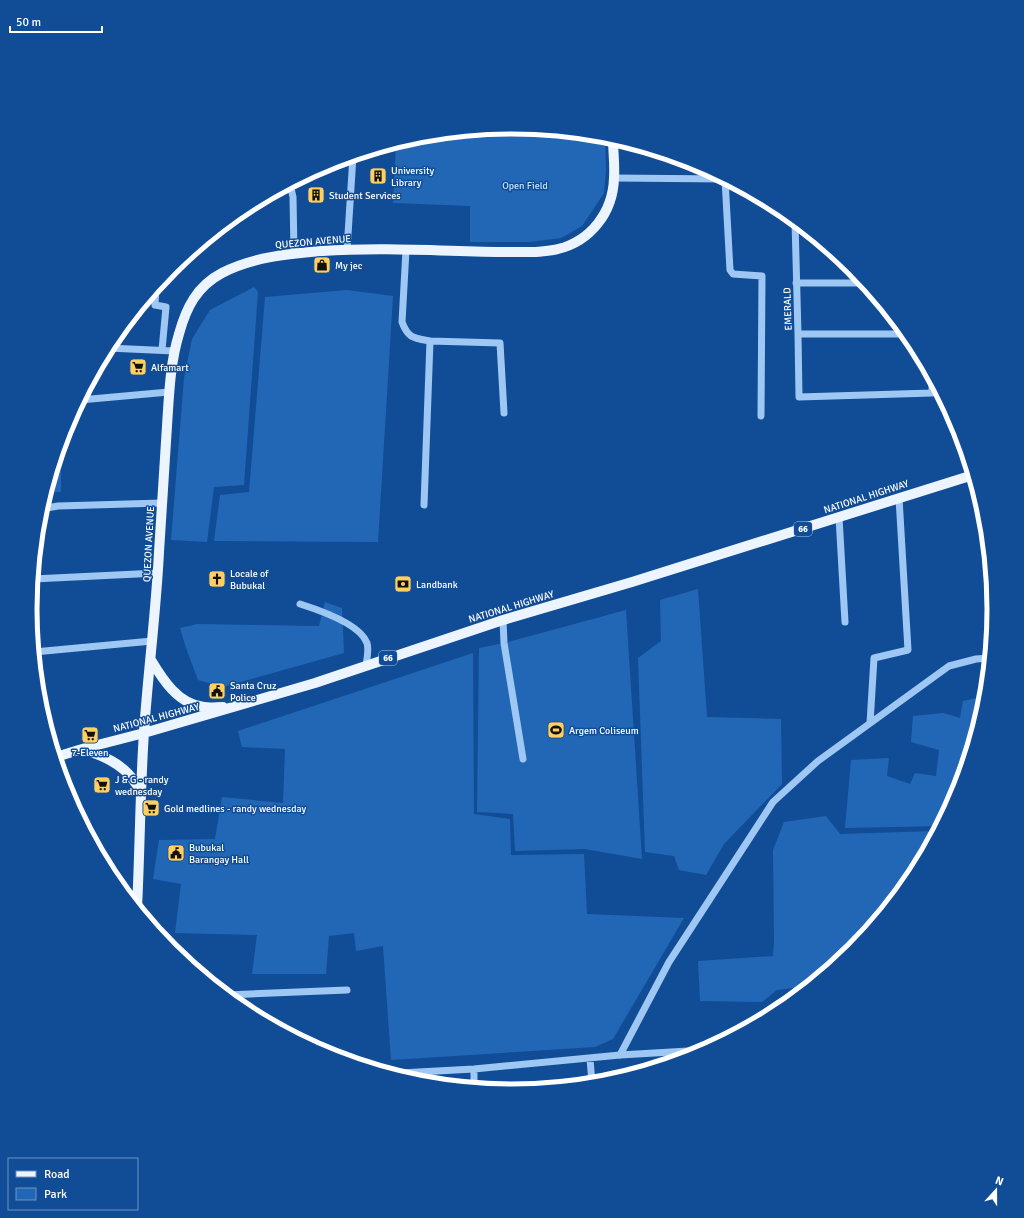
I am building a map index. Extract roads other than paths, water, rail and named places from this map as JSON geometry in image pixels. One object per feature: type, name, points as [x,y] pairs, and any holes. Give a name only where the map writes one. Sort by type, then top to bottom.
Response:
[{"type":"main road","name":"QUEZON AVENUE","points":[[137,901],[144,733],[158,574],[169,392],[174,351],[188,308],[202,287],[222,273],[241,264],[294,253],[347,250],[536,252],[571,245],[588,235],[602,220],[608,207],[613,191],[613,145]]},
{"type":"main road","name":"NATIONAL HIGHWAY","points":[[60,756],[235,707],[502,620],[632,582],[968,477]]},
{"type":"main road","points":[[151,660],[174,692],[187,701],[203,707],[235,707]]},
{"type":"main road","points":[[82,749],[99,754],[117,765],[134,780],[141,795]]},
{"type":"street","points":[[347,250],[353,161]]},
{"type":"street","points":[[614,178],[713,179]]},
{"type":"street","points":[[725,185],[730,270],[733,274],[762,276],[761,416]]},
{"type":"street","points":[[291,189],[293,197],[294,253]]},
{"type":"street","name":"EMERALD","points":[[797,229],[796,283],[799,397],[932,393],[932,388]]},
{"type":"street","points":[[406,250],[402,322],[406,332],[415,338],[430,341],[500,343],[504,413]]},
{"type":"street","points":[[796,283],[857,283]]},
{"type":"street","points":[[156,295],[155,305],[166,307],[162,350]]},
{"type":"street","points":[[798,334],[899,334]]},
{"type":"street","points":[[424,506],[430,341]]},
{"type":"street","points":[[115,348],[174,351]]},
{"type":"street","points":[[86,399],[169,392]]},
{"type":"street","points":[[870,723],[874,658],[908,650],[899,498]]},
{"type":"street","points":[[48,508],[58,506],[162,503]]},
{"type":"street","points":[[839,517],[845,622]]},
{"type":"street","points":[[38,579],[158,574]]},
{"type":"street","points":[[300,604],[329,614],[360,633],[367,644],[366,665]]},
{"type":"street","points":[[502,620],[504,643],[523,759]]},
{"type":"street","points":[[39,652],[152,641]]},
{"type":"street","points":[[620,1055],[669,962],[773,802],[818,761],[949,666],[984,658]]},
{"type":"street","points":[[235,995],[347,990]]},
{"type":"street","points":[[411,1073],[590,1059],[620,1055],[686,1051]]},
{"type":"street","points":[[590,1059],[592,1077]]},
{"type":"street","points":[[474,1069],[474,1082]]},
{"type":"place","name":"University Library","points":[[378,176]]},
{"type":"place","name":"Student Services","points":[[316,195]]},
{"type":"place","name":"My jec","points":[[322,265]]},
{"type":"place","name":"Alfamart","points":[[138,367]]},
{"type":"place","name":"Locale of Bubukal","points":[[217,579]]},
{"type":"place","name":"Landbank","points":[[403,584]]},
{"type":"place","name":"Santa Cruz Police","points":[[217,691]]},
{"type":"place","name":"Argem Coliseum","points":[[556,730]]},
{"type":"place","name":"7-Eleven","points":[[90,735]]},
{"type":"place","name":"J & G - randy wednesday","points":[[102,785]]},
{"type":"place","name":"Gold medlines - randy wednesday","points":[[151,808]]},
{"type":"place","name":"Bubukal Barangay Hall","points":[[176,853]]},
{"type":"park label","name":"Open Field","points":[[525,185]]}]
